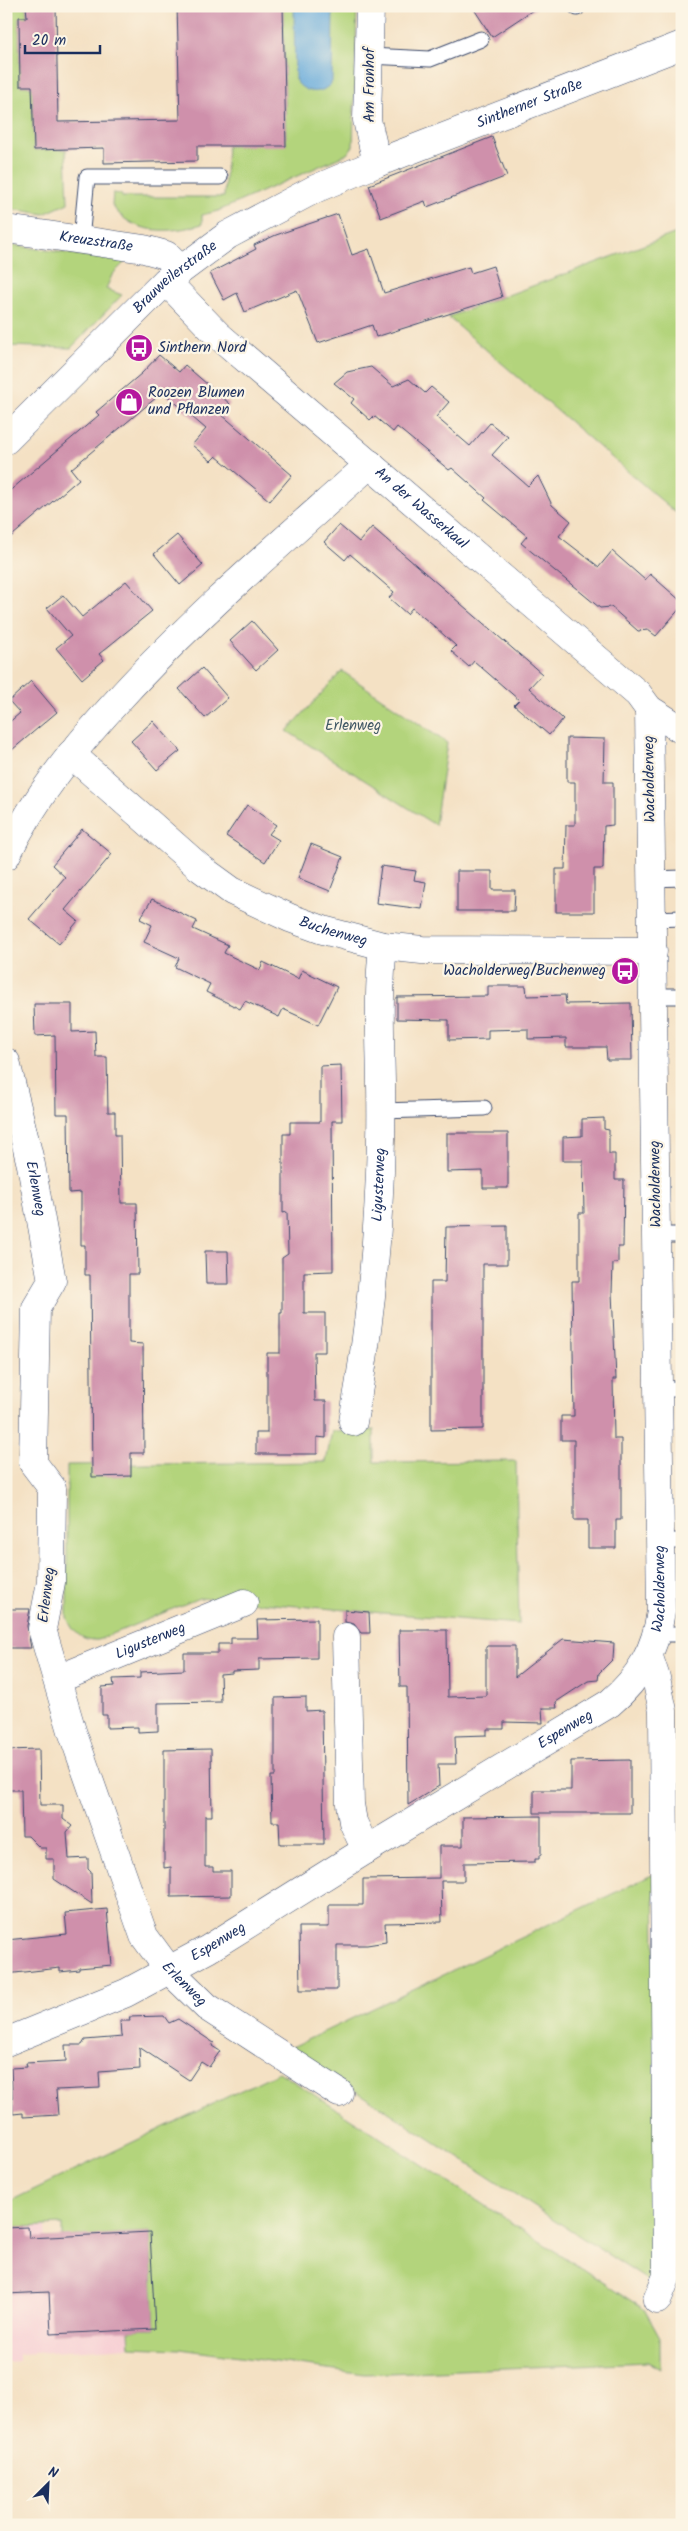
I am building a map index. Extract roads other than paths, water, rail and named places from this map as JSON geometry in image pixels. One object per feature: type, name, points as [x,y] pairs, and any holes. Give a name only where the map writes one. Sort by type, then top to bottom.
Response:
[{"type":"street","name":"Am Fronhof","points":[[370,6],[367,120],[377,163]]},
{"type":"street","name":"Sintherner Straße","points":[[377,163],[682,45]]},
{"type":"street","name":"Brauweilerstraße","points":[[9,433],[173,275],[219,240],[315,189],[377,163]]},
{"type":"street","name":"Kreuzstraße","points":[[6,229],[144,249],[166,255],[173,275]]},
{"type":"street","name":"An der Wasserkaul","points":[[173,275],[218,336],[630,688],[649,709],[682,730]]},
{"type":"street","points":[[6,856],[34,806],[71,754],[94,726],[166,649],[370,464]]},
{"type":"street","name":"Wacholderweg","points":[[649,709],[654,996],[669,1235],[671,1541],[661,1611],[663,1641]]},
{"type":"street","name":"Buchenweg","points":[[71,754],[199,867],[232,890],[290,918],[352,939],[383,946],[422,950],[653,951]]},
{"type":"street","name":"Ligusterweg","points":[[353,1422],[371,1308],[378,1220],[381,1111],[378,987],[383,946]]},
{"type":"street","name":"Erlenweg","points":[[6,1062],[37,1194],[52,1280],[36,1308],[33,1463],[52,1488],[51,1582],[42,1629],[72,1730],[144,1936],[169,1970],[207,2007],[339,2093]]},
{"type":"street","name":"Ligusterweg","points":[[58,1679],[244,1603]]},
{"type":"street","points":[[346,1637],[350,1804],[353,1822],[366,1850]]},
{"type":"street","points":[[657,2300],[668,2276],[663,1641]]},
{"type":"street","name":"Espenweg","points":[[6,2042],[126,1992],[208,1949],[366,1850],[610,1703],[626,1690],[663,1641]]},
{"type":"lane","points":[[369,56],[430,59],[481,39]]},
{"type":"lane","points":[[81,240],[87,177],[220,177]]},
{"type":"lane","points":[[652,879],[682,878]]},
{"type":"lane","points":[[653,919],[682,918]]},
{"type":"lane","points":[[654,996],[682,996]]},
{"type":"lane","points":[[381,1111],[484,1108]]},
{"type":"water","points":[[294,6],[333,6],[332,82],[323,90],[308,90],[298,84],[295,79]]},
{"type":"place","name":"Sinthern Nord","points":[[139,348]]},
{"type":"place","name":"Roozen Blumen und Pflanzen","points":[[129,402]]},
{"type":"place","name":"Wacholderweg/Buchenweg","points":[[625,971]]}]
